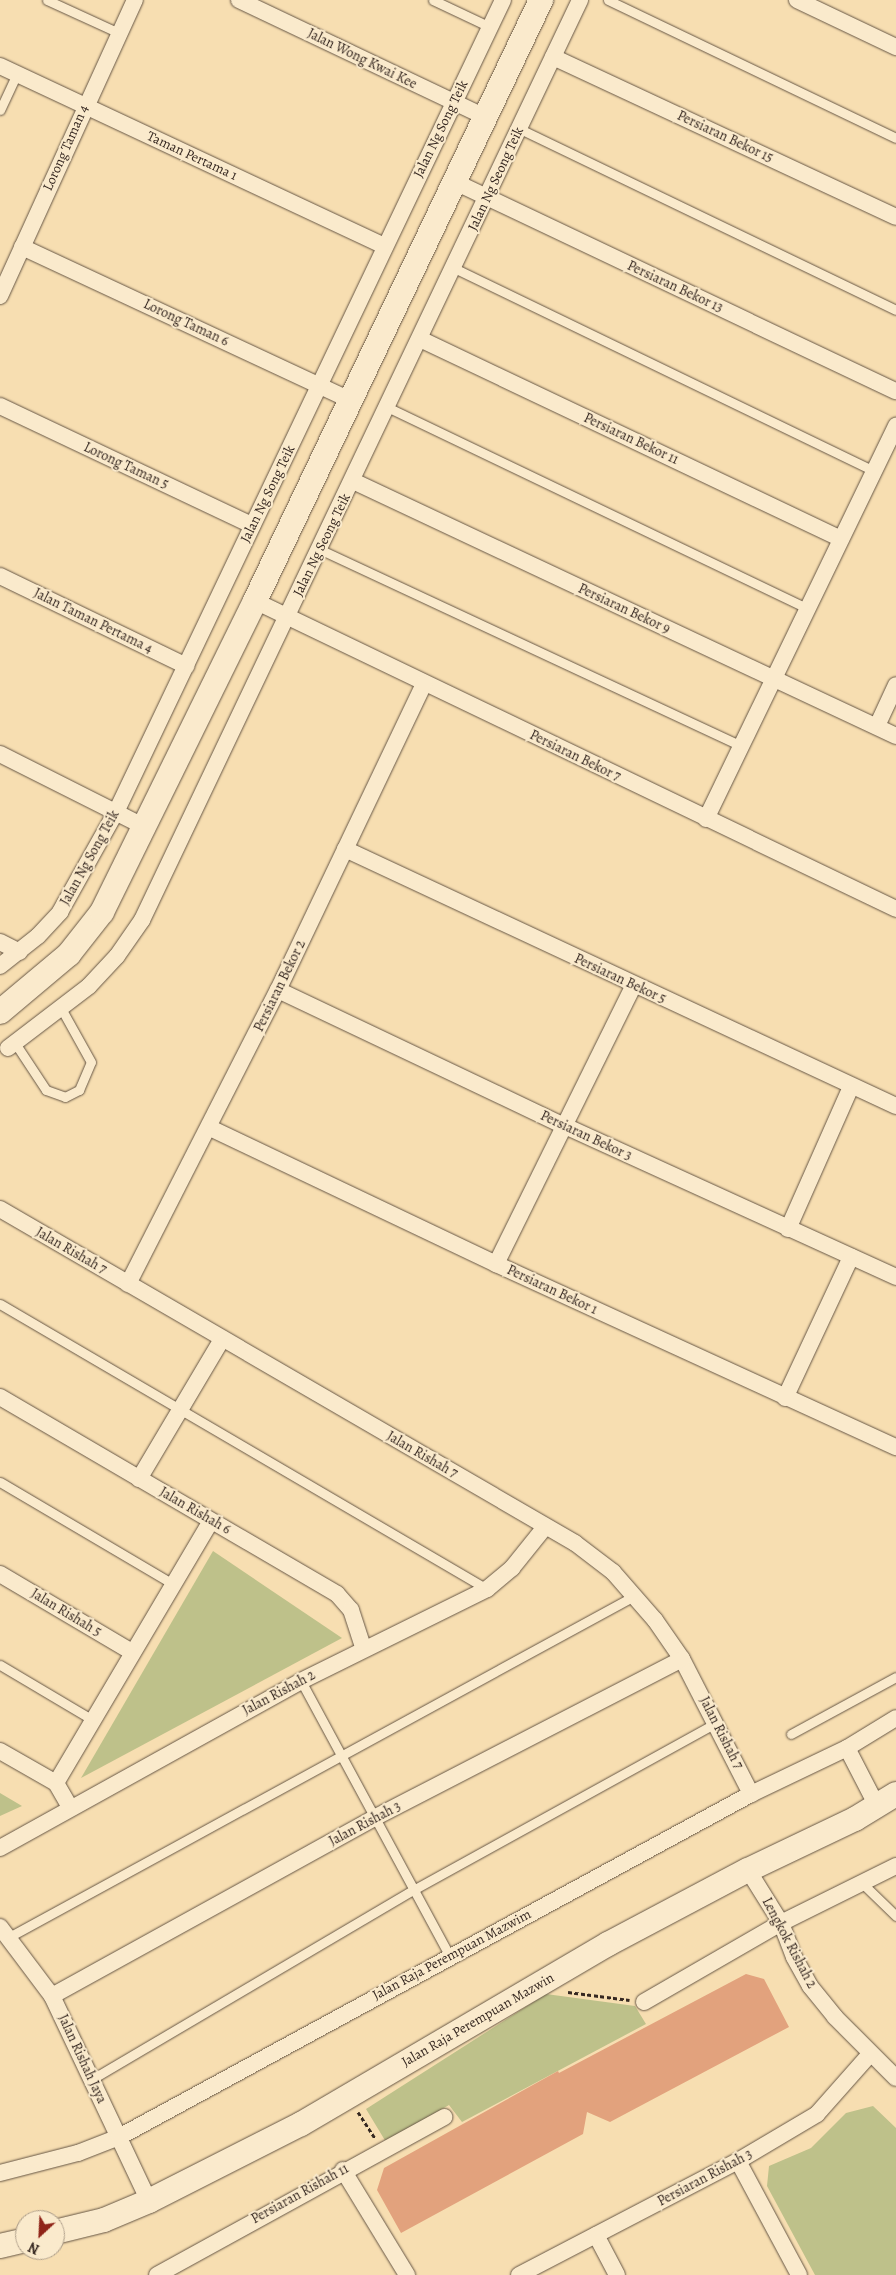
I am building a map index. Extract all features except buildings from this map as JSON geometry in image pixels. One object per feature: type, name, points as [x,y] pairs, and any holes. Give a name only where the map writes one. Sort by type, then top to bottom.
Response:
[{"type":"main road","points":[[0,1012],[45,978],[75,947],[102,912],[255,601],[541,0]]},
{"type":"main road","name":"Jalan Raja Perempuan Mazwin","points":[[65,2230],[104,2220],[149,2201],[348,2096],[535,1987],[748,1870],[887,1800]]},
{"type":"main road","points":[[0,2246],[15,2242]]},
{"type":"street","name":"Lorong Taman 4","points":[[0,296],[134,0]]},
{"type":"street","name":"Jalan Wong Kwai Kee","points":[[239,0],[485,117]]},
{"type":"street","name":"Jalan Ng Song Teik","points":[[0,966],[20,952],[60,912],[117,810],[252,525],[321,386],[385,246],[503,0]]},
{"type":"street","name":"Jalan Ng Seong Teik","points":[[12,1045],[89,986],[117,956],[142,920],[488,198],[580,0]]},
{"type":"street","points":[[797,0],[896,47]]},
{"type":"street","name":"Persiaran Bekor 15","points":[[553,57],[896,217]]},
{"type":"street","name":"Taman Pertama 1","points":[[0,66],[385,246]]},
{"type":"street","name":"Persiaran Bekor 13","points":[[455,182],[896,391]]},
{"type":"street","name":"Lorong Taman 6","points":[[22,247],[350,400]]},
{"type":"street","name":"Persiaran Bekor 11","points":[[420,339],[841,539]]},
{"type":"street","name":"Lorong Taman 5","points":[[0,406],[252,525]]},
{"type":"street","points":[[706,819],[896,426]]},
{"type":"street","name":"Persiaran Bekor 9","points":[[353,481],[896,736]]},
{"type":"street","name":"Jalan Taman Pertama 4","points":[[0,576],[186,666]]},
{"type":"street","name":"Persiaran Bekor 7","points":[[255,601],[287,615],[424,684],[896,909]]},
{"type":"street","name":"Persiaran Bekor 2","points":[[128,1284],[210,1128],[424,684]]},
{"type":"street","points":[[877,726],[896,685]]},
{"type":"street","points":[[0,754],[117,810],[145,827]]},
{"type":"street","name":"Persiaran Bekor 5","points":[[345,850],[851,1087],[896,1106]]},
{"type":"street","points":[[0,942],[20,952]]},
{"type":"street","points":[[496,1264],[634,985]]},
{"type":"street","name":"Persiaran Bekor 3","points":[[278,990],[565,1126],[896,1277]]},
{"type":"street","points":[[788,1229],[851,1087]]},
{"type":"street","name":"Persiaran Bekor 1","points":[[210,1128],[496,1264],[785,1398],[896,1447]]},
{"type":"street","name":"Jalan Rishah 7","points":[[0,1209],[575,1543],[613,1572],[634,1596],[682,1659],[751,1794]]},
{"type":"street","points":[[785,1398],[850,1257]]},
{"type":"street","points":[[139,1479],[222,1338]]},
{"type":"street","name":"Jalan Rishah 6","points":[[1,1399],[337,1594],[351,1610],[363,1648]]},
{"type":"street","points":[[56,1783],[211,1521]]},
{"type":"street","name":"Jalan Rishah 2","points":[[0,1848],[70,1806],[363,1648],[487,1589],[523,1557],[545,1527]]},
{"type":"street","name":"Jalan Rishah 5","points":[[0,1574],[132,1652]]},
{"type":"street","name":"Jalan Rishah 3","points":[[52,1996],[376,1817],[682,1659]]},
{"type":"street","name":"Jalan Raja Perempuan Mazwim","points":[[0,2173],[78,2153],[119,2136],[751,1794],[847,1748],[896,1718]]},
{"type":"street","points":[[847,1748],[887,1800]]},
{"type":"street","points":[[0,1751],[56,1783],[70,1806]]},
{"type":"street","points":[[644,2002],[781,1923],[896,1866]]},
{"type":"street","name":"Lengkok Rishah 2","points":[[748,1870],[781,1923],[794,1957],[810,1986],[870,2054],[896,2078]]},
{"type":"street","name":"Jalan Rishah Jaya","points":[[5,1932],[52,1996],[149,2201]]},
{"type":"street","name":"Persiaran Rishah 3","points":[[519,2275],[738,2161],[817,2114],[870,2054]]},
{"type":"street","name":"Persiaran Rishah 11","points":[[157,2275],[343,2170],[444,2117]]},
{"type":"street","points":[[738,2161],[799,2275]]},
{"type":"street","points":[[343,2170],[407,2275]]},
{"type":"street","points":[[596,2235],[617,2275]]},
{"type":"lane","points":[[47,0],[119,33]]},
{"type":"lane","points":[[433,0],[490,27]]},
{"type":"lane","points":[[608,0],[896,138]]},
{"type":"lane","points":[[0,110],[17,74]]},
{"type":"lane","points":[[520,129],[896,310]]},
{"type":"lane","points":[[454,268],[874,471]]},
{"type":"lane","points":[[387,407],[808,609]]},
{"type":"lane","points":[[319,550],[742,746]]},
{"type":"lane","points":[[12,1045],[46,1090],[65,1097],[79,1090],[90,1062],[61,1008]]},
{"type":"lane","points":[[0,1304],[487,1589]]},
{"type":"lane","points":[[0,1482],[173,1584]]},
{"type":"lane","points":[[5,1932],[341,1756],[634,1596]]},
{"type":"lane","points":[[0,1665],[93,1720]]},
{"type":"lane","points":[[791,1734],[896,1677]]},
{"type":"lane","points":[[301,1681],[416,1889],[450,1956]]},
{"type":"lane","points":[[92,2079],[416,1889],[716,1723]]},
{"type":"lane","points":[[863,1884],[896,1916]]},
{"type":"path","points":[[535,1987],[644,2002]]},
{"type":"path","points":[[348,2096],[382,2149]]},
{"type":"green space","points":[[213,1551],[342,1638],[81,1778]]},
{"type":"green space","points":[[0,1793],[22,1806],[0,1816]]},
{"type":"green space","points":[[546,1994],[635,2006],[646,2024],[462,2122],[449,2105],[386,2142],[366,2109]]},
{"type":"green space","points":[[873,2106],[896,2128],[896,2275],[815,2275],[767,2186],[769,2166],[811,2148],[846,2113]]}]
